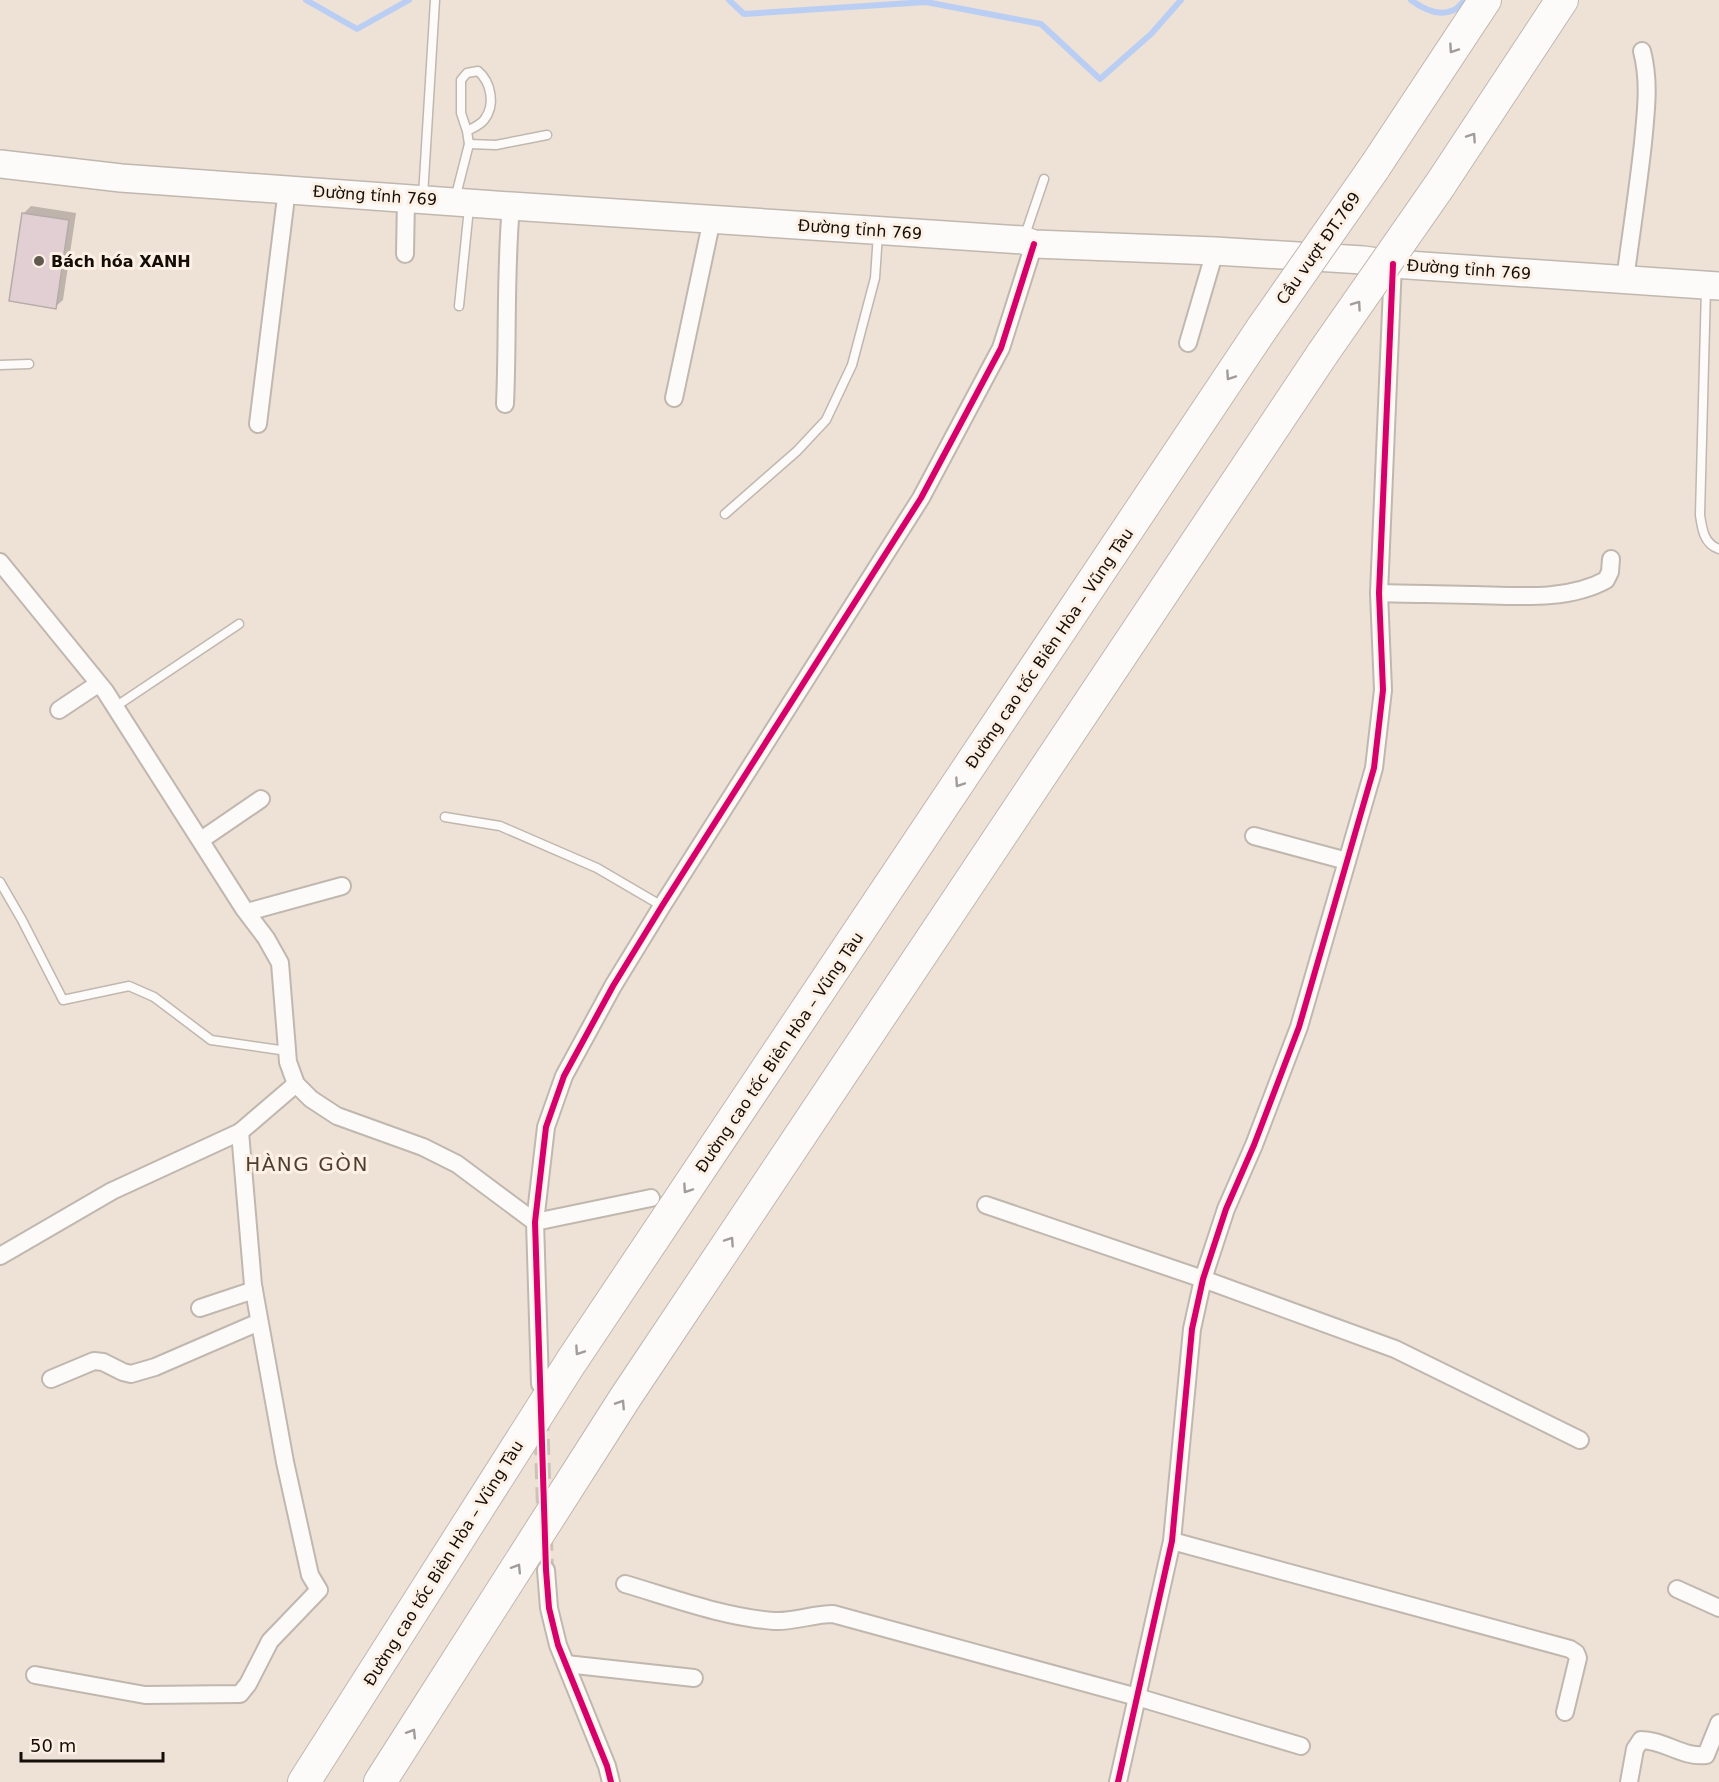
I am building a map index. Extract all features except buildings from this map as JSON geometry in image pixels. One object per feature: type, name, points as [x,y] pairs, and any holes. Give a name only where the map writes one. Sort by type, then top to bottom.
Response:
[{"type":"highway","name":"Cầu vượt ĐT.769","points":[[1263,327],[1374,168],[1485,0]]},
{"type":"highway","points":[[380,1782],[625,1398],[1323,353],[1440,185],[1562,0]]},
{"type":"highway","name":"Đường cao tốc Biên Hòa – Vũng Tàu","points":[[304,1782],[571,1362],[1263,327]]},
{"type":"main road","name":"Đường tỉnh 769","points":[[0,164],[121,178],[511,206],[1029,242],[1363,260],[1713,286]]},
{"type":"street","points":[[1625,280],[1641,161],[1648,86],[1647,70],[1641,51]]},
{"type":"street","points":[[258,424],[287,189]]},
{"type":"street","points":[[405,254],[414,198]]},
{"type":"street","points":[[505,405],[508,350],[508,241],[511,206]]},
{"type":"street","points":[[674,398],[712,219]]},
{"type":"street","points":[[540,1384],[535,1222],[546,1127],[564,1076],[613,986],[662,906],[921,498],[1000,348],[1029,242]]},
{"type":"street","points":[[1188,343],[1215,251]]},
{"type":"street","points":[[1118,1782],[1172,1541],[1192,1329],[1203,1279],[1226,1209],[1254,1145],[1299,1027],[1374,768],[1383,690],[1379,593],[1393,264]]},
{"type":"street","points":[[1379,593],[1526,596],[1564,592],[1591,587],[1606,580],[1610,572],[1611,559]]},
{"type":"street","points":[[0,562],[115,707],[266,938],[280,963],[288,1062],[296,1084],[311,1099],[337,1116],[423,1146],[457,1164],[535,1222],[651,1198]]},
{"type":"street","points":[[59,710],[98,684]]},
{"type":"street","points":[[201,840],[261,799]]},
{"type":"street","points":[[1254,836],[1347,861]]},
{"type":"street","points":[[247,912],[342,886]]},
{"type":"street","points":[[0,1256],[112,1191],[240,1132],[296,1084]]},
{"type":"street","points":[[35,1675],[145,1695],[240,1694],[249,1684],[270,1641],[319,1590],[310,1575],[285,1462],[259,1322],[240,1132]]},
{"type":"street","points":[[986,1205],[1203,1279],[1395,1349],[1580,1440]]},
{"type":"street","points":[[200,1308],[254,1290]]},
{"type":"street","points":[[51,1378],[94,1361],[104,1362],[132,1374],[147,1370],[259,1322]]},
{"type":"street","points":[[1172,1541],[1570,1649],[1576,1653],[1578,1658],[1565,1712]]},
{"type":"street","points":[[546,1570],[549,1608],[558,1645],[608,1766],[611,1782]]},
{"type":"street","points":[[625,1584],[723,1612],[773,1621],[833,1614],[1137,1697],[1301,1746]]},
{"type":"street","points":[[1677,1589],[1719,1608]]},
{"type":"street","points":[[566,1664],[694,1678]]},
{"type":"street","points":[[1629,1782],[1635,1749],[1641,1740],[1651,1740],[1695,1756],[1706,1755],[1719,1723]]},
{"type":"lane","points":[[414,198],[435,0]]},
{"type":"lane","points":[[459,306],[462,202],[469,144],[461,113],[461,80],[467,73],[478,70],[487,78],[491,97],[490,110],[483,123],[467,131]]},
{"type":"lane","points":[[469,144],[496,145],[547,135]]},
{"type":"lane","points":[[1029,242],[1044,179]]},
{"type":"lane","points":[[725,514],[797,451],[825,420],[852,365],[875,278],[878,230]]},
{"type":"lane","points":[[1713,286],[1700,515],[1702,534],[1715,548],[1719,549]]},
{"type":"lane","points":[[0,365],[29,364]]},
{"type":"lane","points":[[115,707],[239,624]]},
{"type":"lane","points":[[445,817],[500,826],[597,868],[662,906]]},
{"type":"lane","points":[[0,882],[63,1000],[129,986],[154,997],[211,1040],[287,1051]]},
{"type":"waterway","points":[[306,0],[357,29],[409,0]]},
{"type":"waterway","points":[[729,0],[744,14],[926,2],[1041,24],[1100,79],[1151,34],[1181,0]]},
{"type":"waterway","points":[[1411,0],[1426,9],[1443,13],[1455,9],[1465,0]]},
{"type":"tunnel","points":[[541,1415],[546,1570]]},
{"type":"cycle path","points":[[611,1782],[607,1766],[558,1645],[549,1608],[535,1222],[546,1127],[564,1076],[613,986],[921,498],[1001,348],[1034,244]]},
{"type":"cycle path","points":[[1118,1782],[1172,1541],[1192,1329],[1203,1279],[1226,1209],[1254,1145],[1299,1027],[1374,768],[1383,690],[1379,593],[1393,264]]},
{"type":"place","name":"Bách hóa XANH","points":[[39,261]]},
{"type":"district","name":"HÀNG GÒN","points":[[307,1164]]}]
